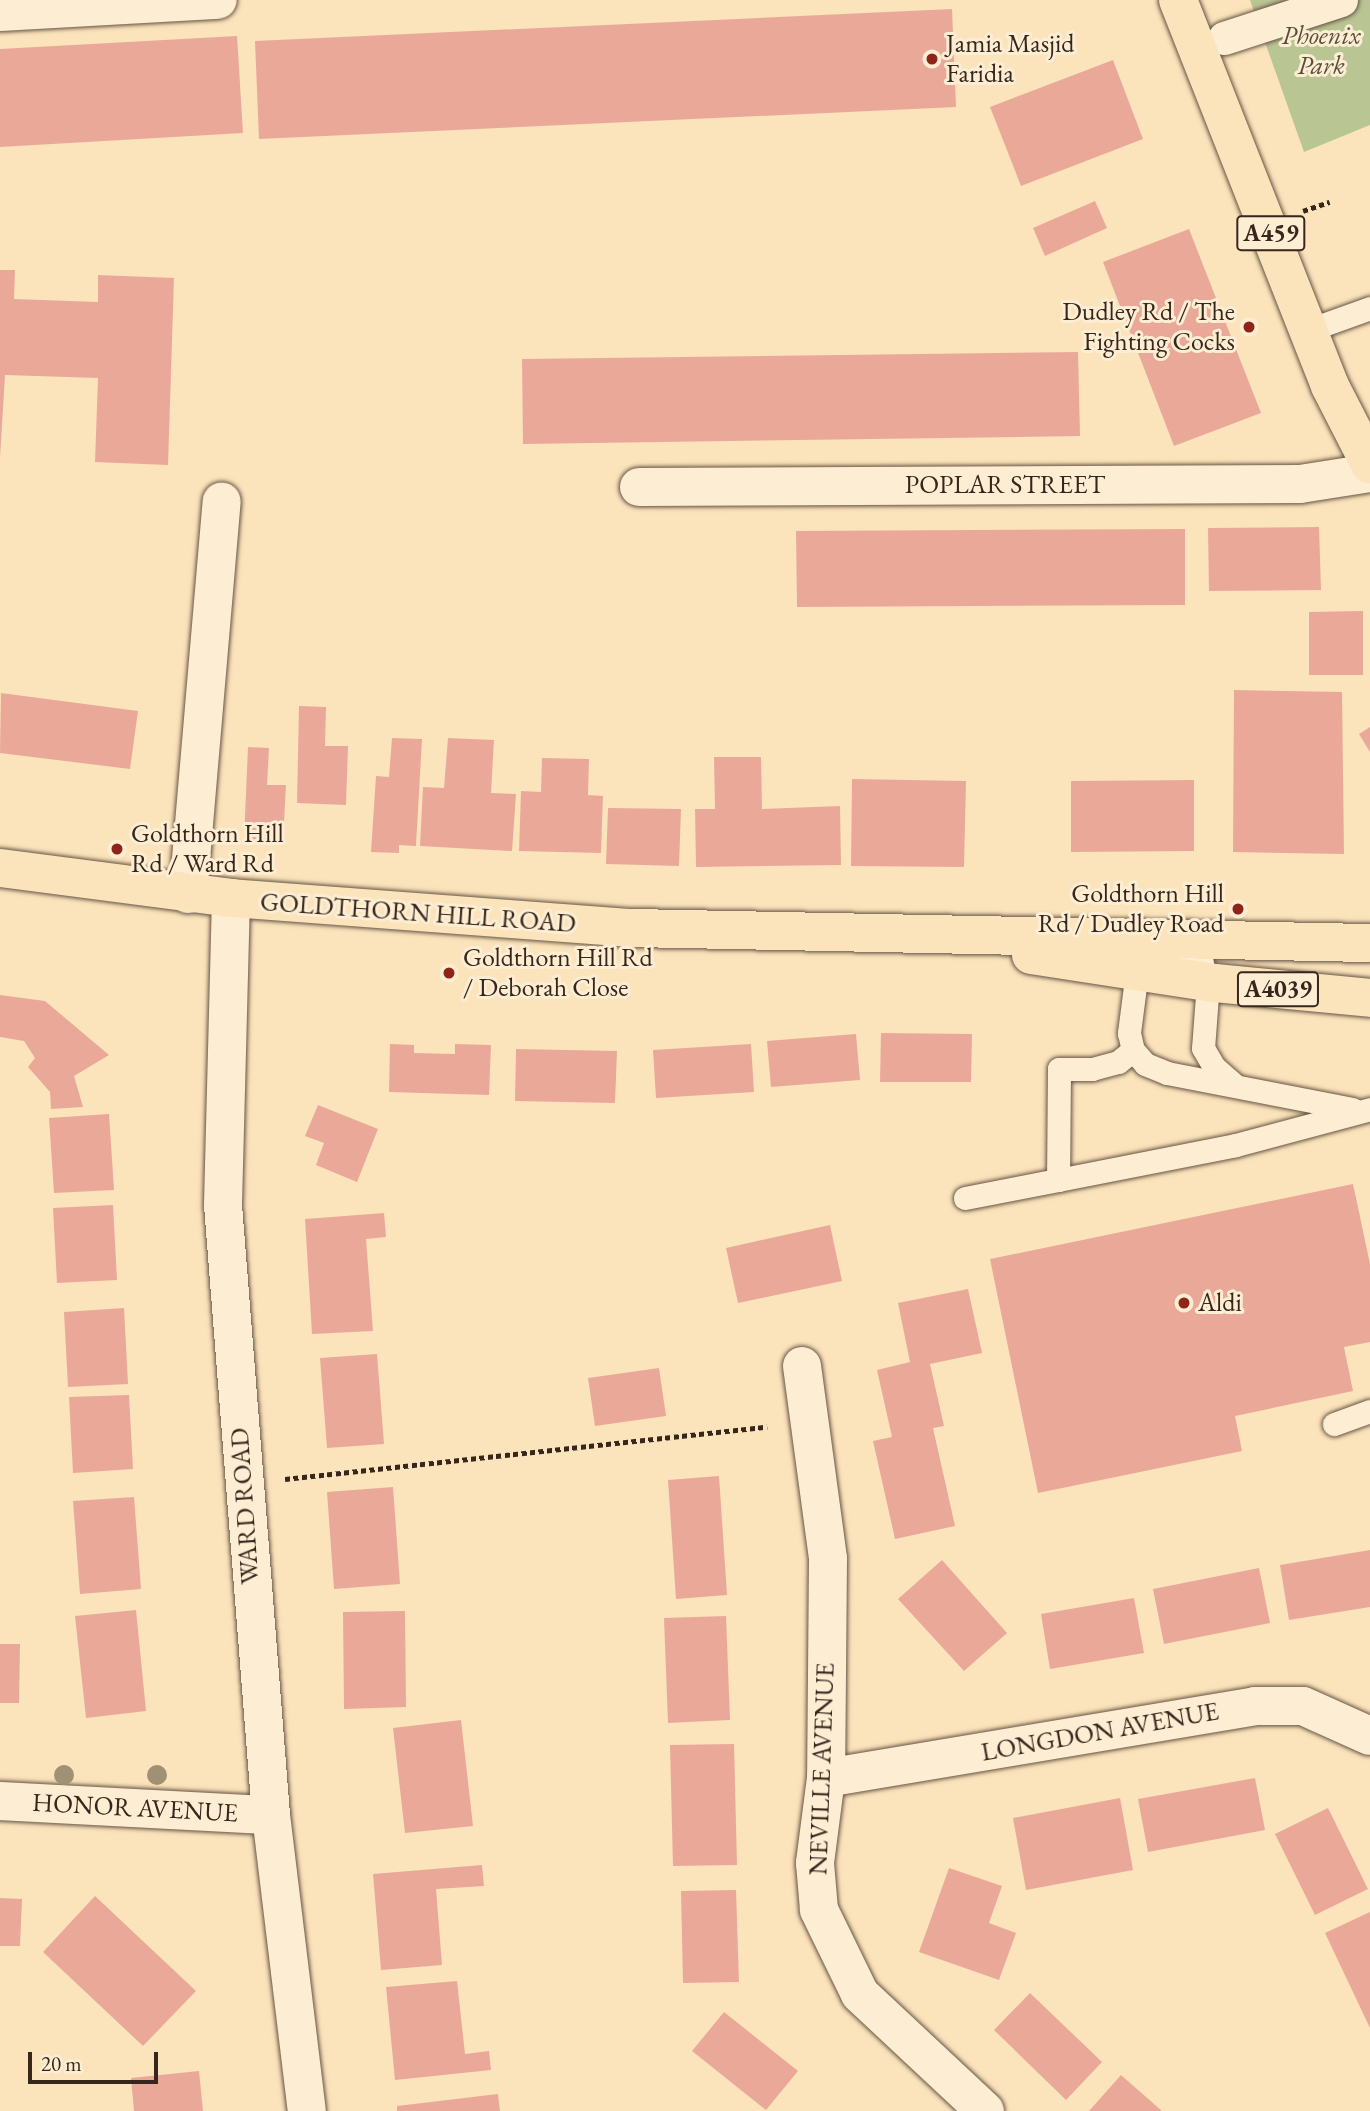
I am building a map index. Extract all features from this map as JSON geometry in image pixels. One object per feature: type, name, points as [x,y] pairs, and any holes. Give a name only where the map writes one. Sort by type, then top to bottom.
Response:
[{"type":"main road","name":"A459","points":[[1178,0],[1330,386],[1370,464]]},
{"type":"main road","name":"GOLDTHORN HILL ROAD","points":[[0,868],[188,894],[633,928],[1370,943]]},
{"type":"main road","name":"GOLDTHORN HILL ROAD","points":[[880,932],[1208,982],[1370,998]]},
{"type":"street","points":[[0,12],[218,0]]},
{"type":"street","points":[[1224,38],[1341,0]]},
{"type":"street","name":"POPLAR STREET","points":[[639,487],[1300,484],[1370,474]]},
{"type":"street","points":[[188,894],[222,501]]},
{"type":"street","name":"WARD ROAD","points":[[231,898],[223,1205],[271,1815],[307,2111]]},
{"type":"street","name":"NEVILLE AVENUE","points":[[802,1366],[812,1421],[828,1559],[826,1778],[815,1863],[819,1910],[833,1944],[860,1994],[985,2111]]},
{"type":"street","name":"LONGDON AVENUE","points":[[826,1778],[1255,1706],[1303,1706],[1370,1736]]},
{"type":"street","name":"HONOR AVENUE","points":[[0,1801],[271,1815]]},
{"type":"lane","points":[[1309,330],[1370,308]]},
{"type":"lane","points":[[1076,935],[1100,952],[1192,956],[1201,961],[1208,982],[1203,1048],[1214,1067],[1237,1087]]},
{"type":"lane","points":[[1136,971],[1129,1033],[1133,1051],[1145,1063],[1167,1073],[1366,1111]]},
{"type":"lane","points":[[1058,1180],[1059,1069],[1105,1065],[1133,1051]]},
{"type":"lane","points":[[965,1198],[1236,1145],[1366,1111]]},
{"type":"lane","points":[[1334,1423],[1370,1411]]},
{"type":"path","points":[[1295,213],[1329,202]]},
{"type":"path","points":[[243,1483],[812,1421]]},
{"type":"green space","name":"Phoenix Park","points":[[1250,0],[1370,0],[1370,125],[1304,152]]},
{"type":"building","points":[[952,9],[956,107],[259,139],[255,41]]},
{"type":"building","points":[[237,36],[243,133],[0,147],[0,49]]},
{"type":"building","points":[[1113,60],[1143,139],[1021,186],[990,107]]},
{"type":"building","points":[[1095,201],[1107,228],[1045,256],[1033,228]]},
{"type":"building","points":[[1189,229],[1261,413],[1174,446],[1103,262]]},
{"type":"building","points":[[0,270],[15,270],[14,299],[98,302],[98,275],[174,278],[168,465],[95,462],[98,378],[5,375],[0,458]]},
{"type":"building","points":[[1078,352],[1080,436],[523,444],[522,359]]},
{"type":"building","points":[[1319,527],[1321,590],[1209,591],[1208,528]]},
{"type":"building","points":[[1185,529],[1185,605],[797,607],[796,531]]},
{"type":"building","points":[[1363,611],[1363,675],[1309,675],[1309,612]]},
{"type":"building","points":[[1234,690],[1342,692],[1344,854],[1233,852]]},
{"type":"building","points":[[1,693],[138,711],[130,769],[0,753]]},
{"type":"building","points":[[299,706],[326,707],[325,746],[348,746],[346,805],[297,803]]},
{"type":"building","points":[[1370,727],[1370,752],[1359,734]]},
{"type":"building","points":[[392,738],[422,739],[416,846],[399,845],[399,853],[371,852],[376,776],[389,777]]},
{"type":"building","points":[[448,738],[494,740],[491,793],[516,794],[512,851],[420,846],[423,787],[444,788]]},
{"type":"building","points":[[248,747],[269,748],[267,785],[286,785],[283,841],[244,840]]},
{"type":"building","points":[[714,757],[761,757],[762,809],[840,806],[841,865],[696,867],[695,809],[715,809]]},
{"type":"building","points":[[542,758],[589,759],[588,795],[603,796],[601,853],[519,851],[521,791],[541,792]]},
{"type":"building","points":[[852,779],[966,781],[964,867],[851,866]]},
{"type":"building","points":[[1194,780],[1194,851],[1071,852],[1071,781]]},
{"type":"building","points":[[608,808],[681,809],[679,866],[606,864]]},
{"type":"building","points":[[0,995],[45,1001],[109,1055],[74,1076],[83,1107],[51,1109],[50,1092],[28,1067],[35,1058],[24,1041],[0,1037]]},
{"type":"building","points":[[881,1033],[972,1034],[971,1082],[880,1082]]},
{"type":"building","points":[[856,1034],[860,1080],[771,1087],[767,1041]]},
{"type":"building","points":[[390,1044],[414,1045],[414,1053],[455,1054],[455,1044],[491,1045],[489,1095],[389,1092]]},
{"type":"building","points":[[751,1044],[754,1092],[656,1098],[653,1050]]},
{"type":"building","points":[[516,1049],[617,1051],[615,1103],[515,1101]]},
{"type":"building","points":[[318,1105],[378,1129],[357,1182],[316,1165],[324,1143],[305,1136]]},
{"type":"building","points":[[109,1114],[114,1190],[54,1193],[49,1118]]},
{"type":"building","name":"Aldi","points":[[1353,1184],[1370,1264],[1370,1342],[1344,1347],[1353,1391],[1235,1416],[1242,1451],[1038,1493],[990,1259]]},
{"type":"building","points":[[113,1205],[117,1280],[57,1283],[53,1208]]},
{"type":"building","points":[[384,1213],[386,1237],[366,1239],[373,1331],[312,1334],[305,1219]]},
{"type":"building","points":[[830,1225],[842,1281],[738,1303],[726,1248]]},
{"type":"building","points":[[968,1289],[982,1353],[930,1364],[944,1426],[933,1428],[955,1526],[895,1539],[873,1441],[892,1437],[877,1370],[910,1362],[898,1303]]},
{"type":"building","points":[[124,1308],[128,1384],[68,1387],[64,1312]]},
{"type":"building","points":[[377,1354],[384,1444],[327,1448],[320,1358]]},
{"type":"building","points":[[659,1368],[666,1416],[595,1426],[588,1378]]},
{"type":"building","points":[[129,1395],[133,1469],[73,1473],[69,1397]]},
{"type":"building","points":[[719,1476],[727,1595],[676,1599],[668,1480]]},
{"type":"building","points":[[393,1487],[400,1584],[334,1589],[327,1492]]},
{"type":"building","points":[[134,1497],[141,1589],[80,1594],[73,1501]]},
{"type":"building","points":[[1370,1550],[1370,1607],[1289,1620],[1280,1565]]},
{"type":"building","points":[[942,1560],[1007,1633],[964,1671],[898,1599]]},
{"type":"building","points":[[1259,1568],[1270,1623],[1164,1644],[1153,1589]]},
{"type":"building","points":[[1134,1598],[1144,1653],[1050,1669],[1041,1614]]},
{"type":"building","points":[[136,1610],[146,1711],[86,1718],[75,1616]]},
{"type":"building","points":[[405,1611],[406,1707],[344,1709],[343,1612]]},
{"type":"building","points":[[726,1616],[730,1720],[668,1723],[664,1618]]},
{"type":"building","points":[[0,1644],[20,1644],[19,1703],[0,1703]]},
{"type":"building","points":[[461,1720],[473,1826],[405,1833],[393,1728]]},
{"type":"building","points":[[734,1744],[737,1865],[673,1866],[670,1745]]},
{"type":"building","points":[[1255,1778],[1265,1830],[1148,1852],[1138,1799]]},
{"type":"building","points":[[1120,1798],[1133,1870],[1026,1890],[1013,1818]]},
{"type":"building","points":[[1328,1808],[1368,1889],[1315,1915],[1275,1834]]},
{"type":"building","points":[[482,1865],[484,1886],[436,1889],[442,1965],[381,1970],[373,1874]]},
{"type":"building","points":[[949,1868],[1002,1886],[989,1923],[1016,1933],[999,1980],[919,1952]]},
{"type":"building","points":[[736,1890],[739,1982],[683,1983],[681,1891]]},
{"type":"building","points":[[95,1896],[196,1991],[143,2046],[43,1952]]},
{"type":"building","points":[[0,1898],[22,1899],[20,1946],[0,1946]]},
{"type":"building","points":[[1370,1912],[1370,2028],[1325,1933]]},
{"type":"building","points":[[457,1981],[465,2054],[489,2051],[491,2070],[395,2080],[386,1987]]},
{"type":"building","points":[[1030,1993],[1102,2062],[1066,2100],[994,2030]]},
{"type":"building","points":[[724,2012],[798,2071],[766,2110],[692,2051]]},
{"type":"building","points":[[199,2071],[203,2111],[134,2111],[131,2078]]},
{"type":"building","points":[[1121,2075],[1162,2111],[1089,2111]]},
{"type":"building","points":[[498,2094],[500,2111],[397,2111],[397,2106]]},
{"type":"place","name":"Jamia Masjid Faridia","points":[[932,59]]},
{"type":"place","name":"Dudley Rd / The Fighting Cocks","points":[[1249,327]]},
{"type":"place","name":"Goldthorn Hill Rd / Ward Rd","points":[[117,849]]},
{"type":"place","name":"Goldthorn Hill Rd / Dudley Road","points":[[1238,909]]},
{"type":"place","name":"Goldthorn Hill Rd / Deborah Close","points":[[449,973]]},
{"type":"place","name":"Aldi","points":[[1184,1303]]}]
